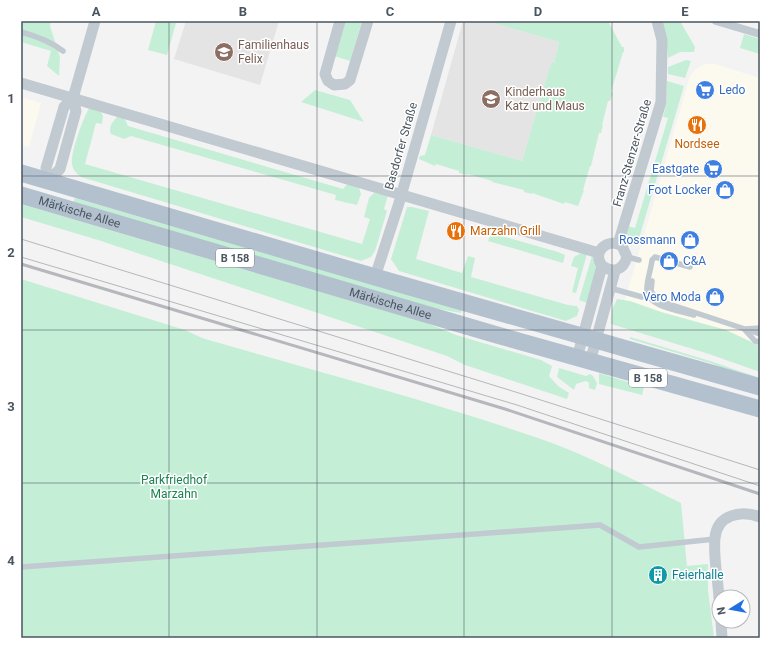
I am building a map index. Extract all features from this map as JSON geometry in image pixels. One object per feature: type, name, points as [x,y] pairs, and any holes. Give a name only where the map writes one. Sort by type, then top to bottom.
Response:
[{"type":"main road","name":"Märkische Allee","points":[[21,173],[375,277],[590,337],[760,387]]},
{"type":"main road","points":[[43,202],[48,181]]},
{"type":"main road","name":"Märkische Allee","points":[[21,195],[584,360],[760,409]]},
{"type":"main road","points":[[609,367],[613,357],[637,362],[649,354]]},
{"type":"street","points":[[48,181],[60,169],[76,111],[73,98],[95,21]]},
{"type":"street","points":[[340,21],[325,74],[328,81],[338,86],[344,84],[352,76],[368,21]]},
{"type":"street","name":"Basdorfer Straße","points":[[375,277],[401,195],[451,21]]},
{"type":"street","name":"Franz-Stenzer-Straße","points":[[618,244],[661,102],[662,40],[657,21]]},
{"type":"street","points":[[716,21],[760,34]]},
{"type":"street","points":[[21,83],[599,253]]},
{"type":"street","points":[[584,360],[590,337],[602,266],[599,253],[601,249],[609,243],[618,244],[625,249],[627,257],[623,266],[615,271],[608,270],[602,266]]},
{"type":"street","points":[[590,337],[610,288],[615,271]]},
{"type":"street","points":[[718,589],[715,539],[720,525],[728,517],[737,513],[751,514],[760,517]]},
{"type":"lane","points":[[21,32],[45,40],[62,51]]},
{"type":"lane","points":[[627,257],[639,260]]},
{"type":"lane","points":[[690,267],[655,257],[652,260],[647,290],[650,300],[658,304],[745,330],[760,328]]},
{"type":"lane","points":[[652,281],[651,291],[657,300],[760,334]]},
{"type":"lane","points":[[610,288],[642,297]]},
{"type":"lane","points":[[745,330],[755,341],[760,342]]},
{"type":"lane","points":[[21,567],[600,525],[639,547],[715,539]]},
{"type":"shaded area","name":"Familienhaus Felix","points":[[186,21],[279,21],[260,85],[174,59]]},
{"type":"shaded area","name":"Kinderhaus Katz und Maus","points":[[463,21],[487,21],[559,42],[554,63],[551,64],[522,161],[431,135]]},
{"type":"shaded area","name":"Eastgate","points":[[705,64],[715,64],[760,78],[760,346],[726,330],[661,312],[625,300],[690,76],[696,69]]},
{"type":"shaded area","points":[[21,97],[41,103],[29,147],[21,145]]},
{"type":"green space","points":[[21,21],[51,21],[50,26],[60,57],[59,76],[47,66],[51,51],[21,42]]},
{"type":"green space","points":[[156,21],[176,23],[167,55],[148,50]]},
{"type":"green space","points":[[344,21],[362,21],[350,61],[334,56]]},
{"type":"green space","points":[[487,21],[608,21],[622,47],[624,47],[624,52],[611,92],[613,93],[610,101],[608,101],[601,133],[599,133],[591,166],[578,206],[565,202],[564,204],[532,193],[524,192],[524,190],[468,174],[459,173],[459,171],[436,164],[435,166],[419,159],[420,156],[425,155],[431,135],[522,161],[551,63],[554,63],[559,42]]},
{"type":"green space","points":[[662,21],[680,21],[695,47],[694,52],[680,52],[668,58],[666,37]]},
{"type":"green space","points":[[744,34],[760,39],[760,54],[740,48]]},
{"type":"green space","points":[[686,60],[691,61],[685,78],[668,74],[668,67]]},
{"type":"green space","points":[[667,81],[684,86],[637,245],[626,233],[628,226],[635,228],[668,118],[663,117],[667,101]]},
{"type":"green space","points":[[315,90],[350,100],[364,122],[301,102]]},
{"type":"green space","points":[[89,108],[101,112],[103,116],[102,124],[96,123],[85,164],[362,244],[370,219],[364,217],[369,198],[374,193],[388,195],[384,209],[387,211],[375,251],[371,257],[361,261],[81,177],[73,169],[72,160],[78,136]]},
{"type":"green space","points":[[117,117],[124,117],[128,126],[343,189],[348,183],[359,188],[361,194],[357,205],[335,200],[336,195],[131,136],[124,139],[111,134],[110,127]]},
{"type":"green space","points":[[75,198],[462,310],[461,313],[433,308],[73,203]]},
{"type":"green space","points":[[21,204],[427,323],[456,335],[541,360],[552,366],[549,376],[558,386],[569,393],[567,399],[465,365],[447,356],[98,240],[21,217]]},
{"type":"green space","points":[[407,207],[429,211],[416,259],[462,273],[468,256],[475,258],[471,277],[568,305],[577,306],[579,310],[577,316],[566,321],[399,271],[391,259]]},
{"type":"green space","points":[[491,233],[558,252],[565,255],[563,263],[488,241]]},
{"type":"green space","points":[[581,253],[587,254],[576,293],[572,292],[578,268],[571,266],[574,257]]},
{"type":"green space","points":[[592,256],[595,258],[596,269],[587,303],[579,300]]},
{"type":"green space","name":"Parkfriedhof Marzahn","points":[[21,279],[185,330],[202,338],[413,398],[556,444],[681,503],[687,566],[708,564],[711,629],[713,629],[714,638],[21,638]]},
{"type":"green space","points":[[617,299],[630,301],[661,312],[726,330],[760,346],[760,372],[709,354],[611,324],[612,310]]},
{"type":"green space","points":[[630,337],[707,360],[760,378],[743,376],[710,363],[630,339]]},
{"type":"green space","points":[[559,368],[586,376],[590,374],[597,383],[595,390],[589,388],[589,383],[586,381],[576,384],[574,390],[557,377]]},
{"type":"green space","points":[[599,373],[644,387],[642,395],[599,384]]},
{"type":"tram line","points":[[21,239],[522,394],[760,470]]},
{"type":"tram line","points":[[21,257],[517,405],[760,486]]},
{"type":"railway","points":[[21,264],[505,409],[760,494]]},
{"type":"place","name":"Familienhaus Felix","points":[[224,52]]},
{"type":"place","name":"Ledo","points":[[705,90]]},
{"type":"place","name":"Kinderhaus Katz und Maus","points":[[491,99]]},
{"type":"place","name":"Nordsee","points":[[697,125]]},
{"type":"place","name":"Eastgate","points":[[713,169]]},
{"type":"place","name":"Foot Locker","points":[[725,190]]},
{"type":"place","name":"Marzahn Grill","points":[[456,231]]},
{"type":"place","name":"Rossmann","points":[[690,240]]},
{"type":"place","name":"C&A","points":[[669,261]]},
{"type":"place","name":"Vero Moda","points":[[715,297]]},
{"type":"place","name":"Feierhalle","points":[[658,575]]}]
